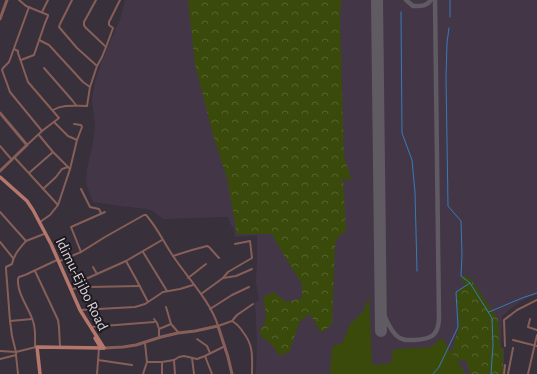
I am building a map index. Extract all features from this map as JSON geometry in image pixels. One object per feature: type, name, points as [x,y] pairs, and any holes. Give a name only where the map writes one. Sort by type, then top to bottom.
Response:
[{"type":"main road","name":"Idimu-Ejibo Road","points":[[0,178],[27,201],[40,222],[73,294]]},
{"type":"main road","name":"Idimu-Ejibo Road","points":[[0,178],[26,203],[38,223],[58,260],[81,312],[101,348]]},
{"type":"main road","name":"Idimu-Ejibo Road","points":[[81,312],[91,327],[101,348]]},
{"type":"main road","name":"Idimu-Ejibo Road","points":[[36,347],[101,348]]},
{"type":"main road","points":[[36,347],[40,374]]},
{"type":"street","points":[[0,19],[7,0]]},
{"type":"street","points":[[19,0],[24,1],[25,5],[48,15],[34,55],[21,60]]},
{"type":"street","points":[[42,12],[48,0]]},
{"type":"street","points":[[72,0],[60,24],[60,27],[77,48],[97,66]]},
{"type":"street","points":[[96,0],[84,22],[84,25],[106,47]]},
{"type":"street","points":[[53,110],[59,107],[87,105],[90,87],[97,66],[113,28],[109,22],[120,0]]},
{"type":"street","points":[[29,7],[9,62],[2,69],[10,92],[42,131]]},
{"type":"street","points":[[39,40],[49,45],[83,82],[90,87]]},
{"type":"street","points":[[0,171],[58,118],[53,110],[28,82],[18,51],[14,49]]},
{"type":"street","points":[[44,68],[76,105]]},
{"type":"street","points":[[0,113],[27,145]]},
{"type":"street","points":[[54,122],[68,136],[77,140]]},
{"type":"street","points":[[40,222],[50,215],[58,205],[82,126],[74,124]]},
{"type":"street","points":[[39,135],[69,168]]},
{"type":"street","points":[[0,146],[58,205]]},
{"type":"street","points":[[29,174],[53,152]]},
{"type":"street","points":[[43,189],[62,169],[69,168]]},
{"type":"street","points":[[81,188],[90,207],[99,209],[101,213]]},
{"type":"street","points":[[0,212],[26,241]]},
{"type":"street","points":[[81,252],[71,227],[105,212]]},
{"type":"street","points":[[0,359],[36,347],[32,319],[19,288],[19,277],[81,252],[146,215],[188,278],[201,294],[215,317],[225,346],[232,374]]},
{"type":"street","points":[[18,374],[10,321],[6,267],[12,264],[13,258],[26,241],[44,234]]},
{"type":"street","points":[[71,287],[126,261],[162,239]]},
{"type":"street","points":[[201,294],[223,278],[228,272],[252,258],[250,241],[235,244]]},
{"type":"street","points":[[0,242],[13,258]]},
{"type":"street","points":[[173,256],[207,246],[219,258]]},
{"type":"street","points":[[143,252],[167,291]]},
{"type":"street","points":[[126,261],[148,302]]},
{"type":"street","points":[[188,278],[206,264]]},
{"type":"street","points":[[93,267],[97,274]]},
{"type":"street","points":[[223,278],[236,276],[252,269]]},
{"type":"street","points":[[35,271],[58,320],[60,347]]},
{"type":"street","points":[[81,312],[142,306],[163,292],[194,285]]},
{"type":"street","points":[[71,287],[140,286]]},
{"type":"street","points":[[210,309],[232,295],[249,287]]},
{"type":"street","points":[[505,346],[504,320],[517,310],[537,300]]},
{"type":"street","points":[[98,374],[98,360],[101,348],[123,347],[145,343],[178,333],[218,326],[232,321],[237,315],[253,304]]},
{"type":"street","points":[[166,307],[171,324],[178,333]]},
{"type":"street","points":[[10,321],[32,319]]},
{"type":"street","points":[[154,319],[159,329],[159,338]]},
{"type":"street","points":[[530,319],[528,327],[537,330]]},
{"type":"street","points":[[232,321],[237,324],[248,338],[252,354],[252,374]]},
{"type":"street","points":[[91,327],[154,322]]},
{"type":"street","points":[[159,329],[171,324]]},
{"type":"street","points":[[528,374],[536,346],[537,335]]},
{"type":"street","points":[[197,339],[207,346],[210,353]]},
{"type":"street","points":[[515,340],[536,346]]},
{"type":"street","points":[[143,374],[147,362],[145,343]]},
{"type":"street","points":[[147,362],[162,362],[174,360],[178,357],[184,356],[197,358],[205,356],[225,346]]},
{"type":"street","points":[[508,374],[513,348]]},
{"type":"street","points":[[0,351],[16,353]]},
{"type":"street","points":[[205,356],[212,374]]},
{"type":"street","points":[[192,358],[194,374]]},
{"type":"street","points":[[98,360],[132,365]]},
{"type":"street","points":[[174,360],[175,374]]},
{"type":"street","points":[[162,362],[162,374]]},
{"type":"street","points":[[504,374],[505,365]]},
{"type":"shaded area","points":[[125,0],[537,0],[537,294],[521,301],[502,316],[501,347],[504,348],[504,374],[256,374],[257,341],[255,302],[259,300],[256,282],[257,235],[235,237],[234,228],[228,217],[163,219],[148,209],[93,202],[87,186],[87,169],[95,127],[92,99],[95,82],[101,63],[121,17]]},
{"type":"green space","points":[[188,0],[341,0],[340,21],[344,157],[352,181],[343,178],[346,231],[339,236],[335,244],[332,324],[321,333],[310,314],[300,321],[289,352],[280,356],[272,345],[262,337],[259,329],[264,326],[266,313],[263,297],[274,292],[286,302],[302,298],[302,284],[272,234],[237,234],[227,178],[213,135],[195,64]]},
{"type":"green space","points":[[464,275],[471,279],[498,319],[500,348],[503,349],[503,374],[468,374],[471,371],[468,369],[468,364],[465,361],[454,359],[453,347],[459,328],[457,293],[466,284],[461,280]]},
{"type":"green space","points":[[369,296],[372,364],[377,365],[391,363],[393,350],[431,347],[442,338],[466,374],[330,374],[332,347],[343,342],[350,324],[363,312]]},
{"type":"waterway","points":[[450,0],[450,17]]},
{"type":"waterway","points":[[401,12],[402,133],[412,160],[415,192],[417,271]]},
{"type":"waterway","points":[[449,28],[446,77],[448,206],[461,221],[461,276],[470,283],[492,318],[493,345],[491,374]]},
{"type":"waterway","points":[[433,374],[439,367],[458,327],[456,292],[470,283]]},
{"type":"waterway","points":[[489,312],[537,293]]},
{"type":"taxiway","points":[[406,0],[413,6],[423,6],[431,0]]},
{"type":"taxiway","points":[[381,307],[392,330],[401,339],[425,339],[433,336],[437,329],[439,319],[435,0]]},
{"type":"runway","points":[[377,0],[381,331]]}]
